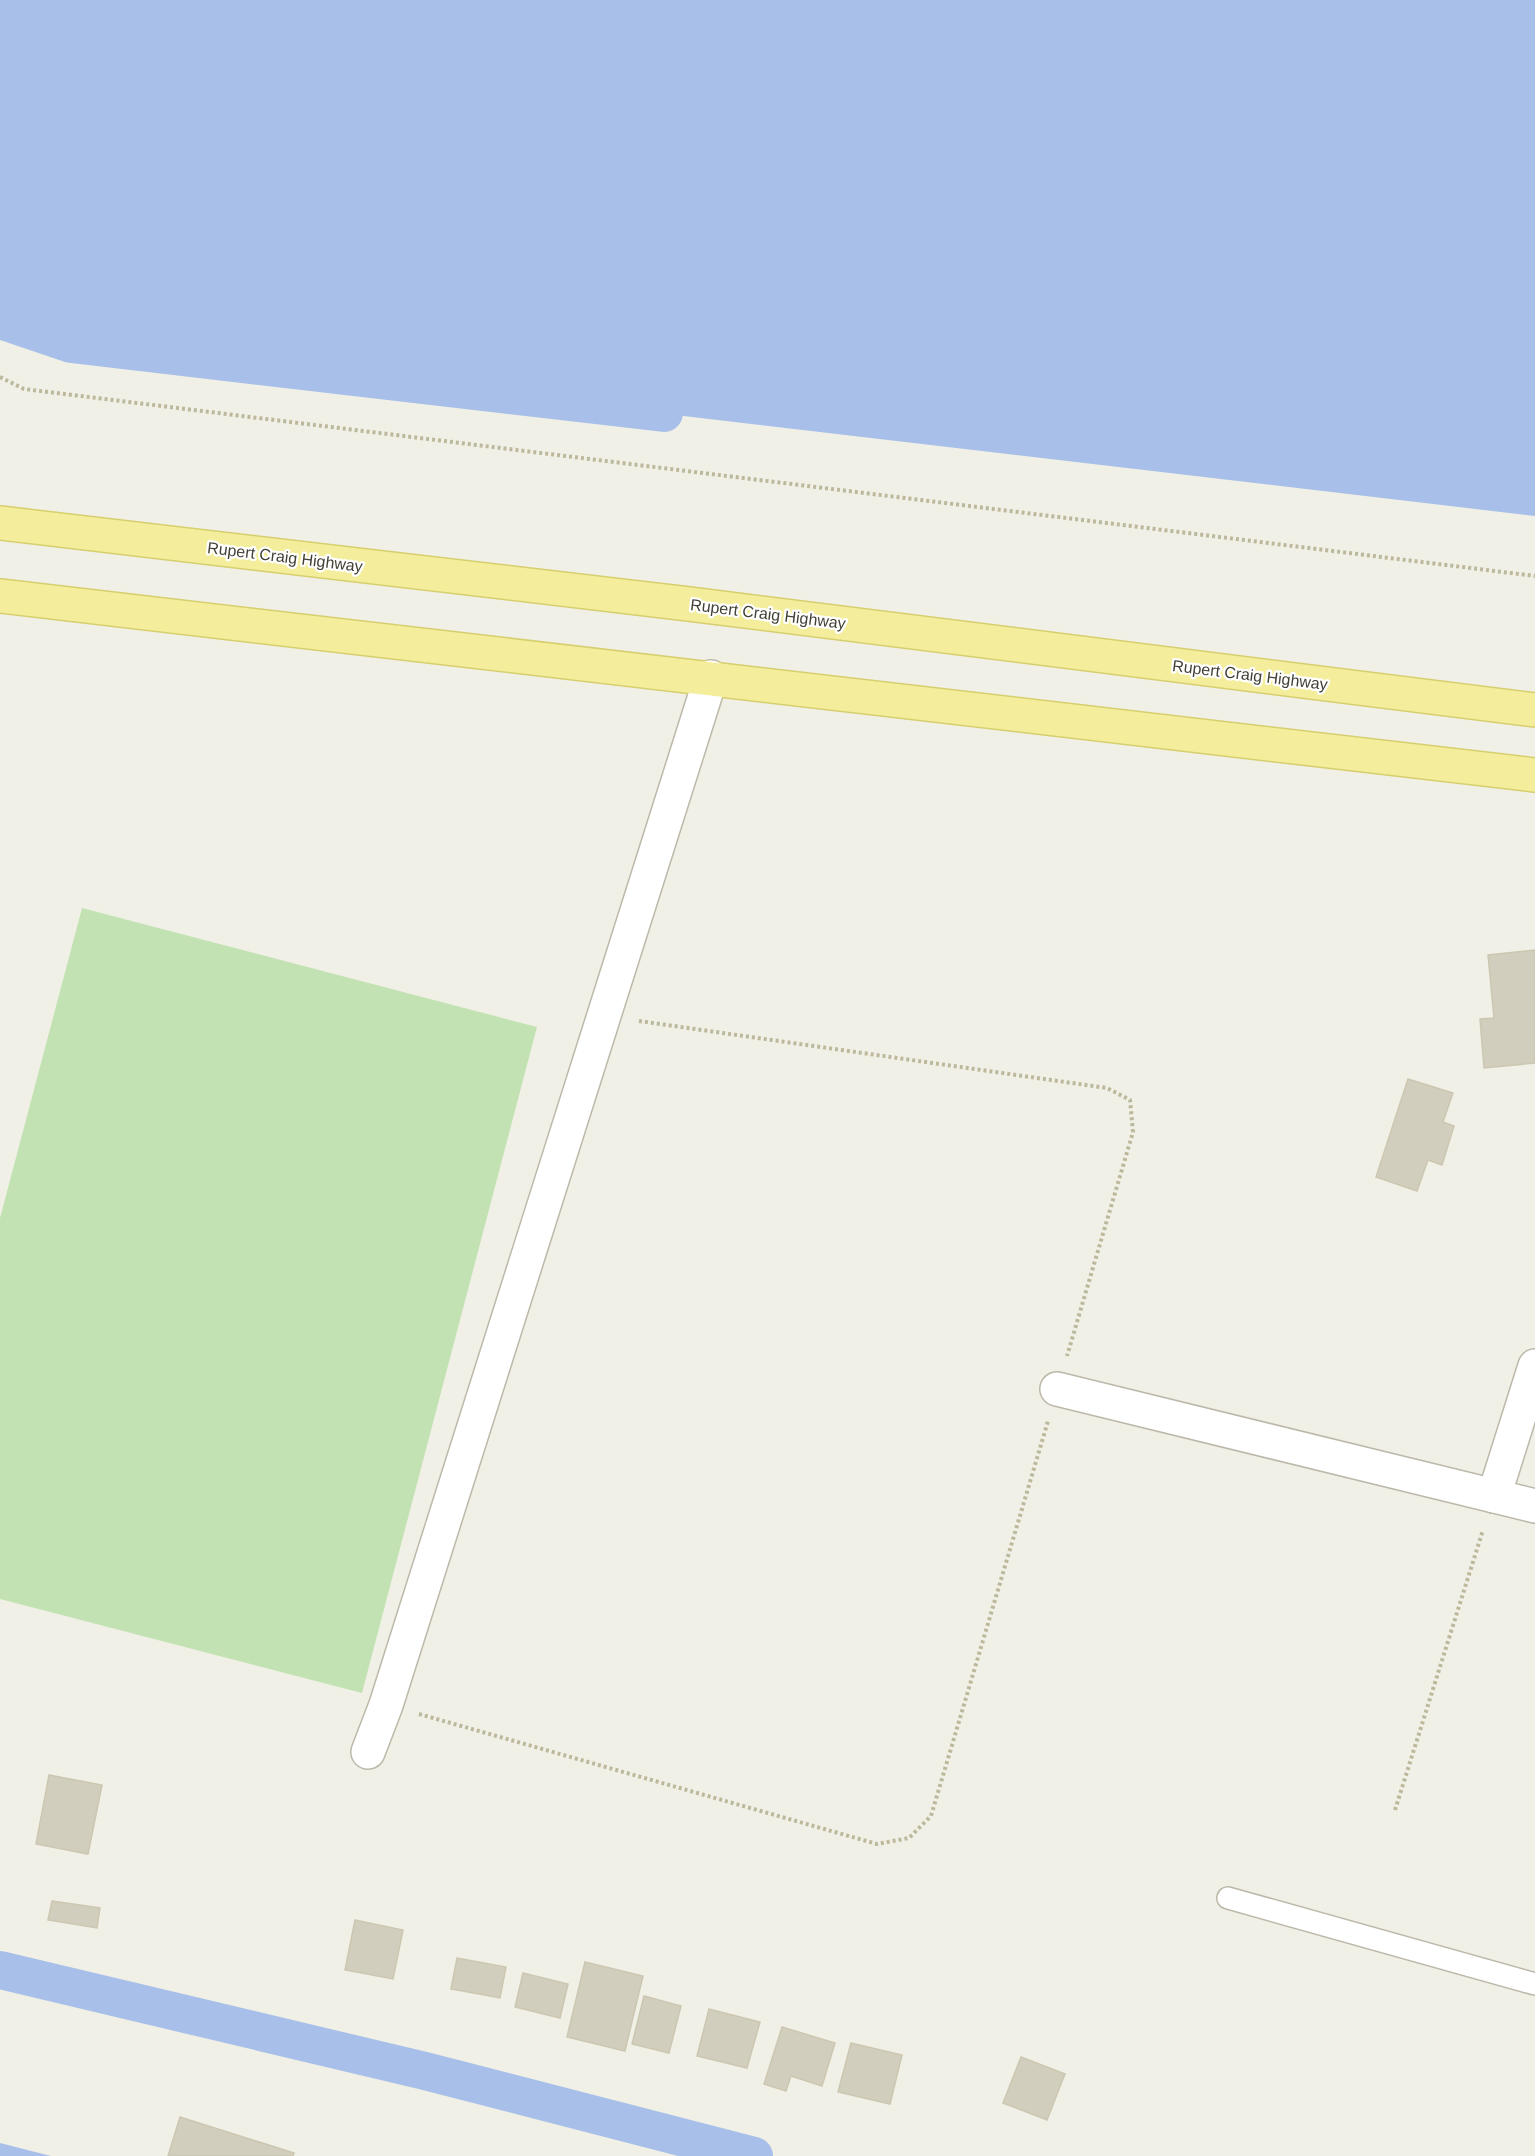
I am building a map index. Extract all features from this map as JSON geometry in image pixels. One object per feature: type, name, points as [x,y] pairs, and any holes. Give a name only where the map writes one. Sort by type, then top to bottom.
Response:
[{"type":"main road","name":"Rupert Craig Highway","points":[[0,523],[689,604],[1535,710]]},
{"type":"main road","points":[[0,596],[711,677],[1535,775]]},
{"type":"street","points":[[368,1752],[386,1705],[711,677]]},
{"type":"street","points":[[1494,1496],[1535,1366]]},
{"type":"street","points":[[1058,1389],[1535,1506]]},
{"type":"lane","points":[[1228,1898],[1535,1984]]},
{"type":"path","points":[[0,377],[24,389],[1535,576]]},
{"type":"path","points":[[386,1705],[877,1844],[909,1839],[932,1816],[1133,1132],[1130,1100],[1107,1088],[603,1016]]},
{"type":"path","points":[[1395,1810],[1494,1496]]},
{"type":"green space","points":[[82,908],[537,1027],[362,1693],[0,1599],[0,1218]]},
{"type":"water","points":[[0,0],[1535,0],[1535,516],[71,344],[0,320]]},
{"type":"water","points":[[0,2143],[51,2156],[0,2156]]},
{"type":"building","points":[[1535,950],[1535,1063],[1484,1068],[1480,1019],[1494,1018],[1488,955]]},
{"type":"building","points":[[1408,1079],[1453,1093],[1443,1122],[1454,1126],[1442,1165],[1428,1160],[1417,1191],[1376,1177]]},
{"type":"building","points":[[49,1775],[102,1785],[88,1854],[36,1844]]},
{"type":"building","points":[[52,1901],[100,1908],[97,1928],[48,1920]]},
{"type":"building","points":[[355,1920],[403,1930],[393,1979],[345,1970]]},
{"type":"building","points":[[457,1958],[506,1967],[500,1998],[451,1989]]},
{"type":"building","points":[[585,1962],[643,1976],[625,2051],[567,2037]]},
{"type":"building","points":[[523,1973],[568,1984],[560,2018],[515,2007]]},
{"type":"building","points":[[644,1996],[681,2006],[669,2053],[632,2044]]},
{"type":"building","points":[[709,2009],[760,2022],[747,2068],[697,2056]]},
{"type":"building","points":[[782,2027],[835,2043],[822,2086],[791,2076],[786,2091],[764,2084]]},
{"type":"building","points":[[851,2043],[902,2055],[890,2104],[838,2092]]},
{"type":"building","points":[[1021,2057],[1065,2074],[1047,2120],[1003,2103]]},
{"type":"building","points":[[180,2117],[294,2153],[293,2156],[168,2156]]},
{"type":"waterway","points":[[0,320],[71,344],[664,413]]},
{"type":"waterway","points":[[0,1970],[425,2071],[754,2156]]}]
